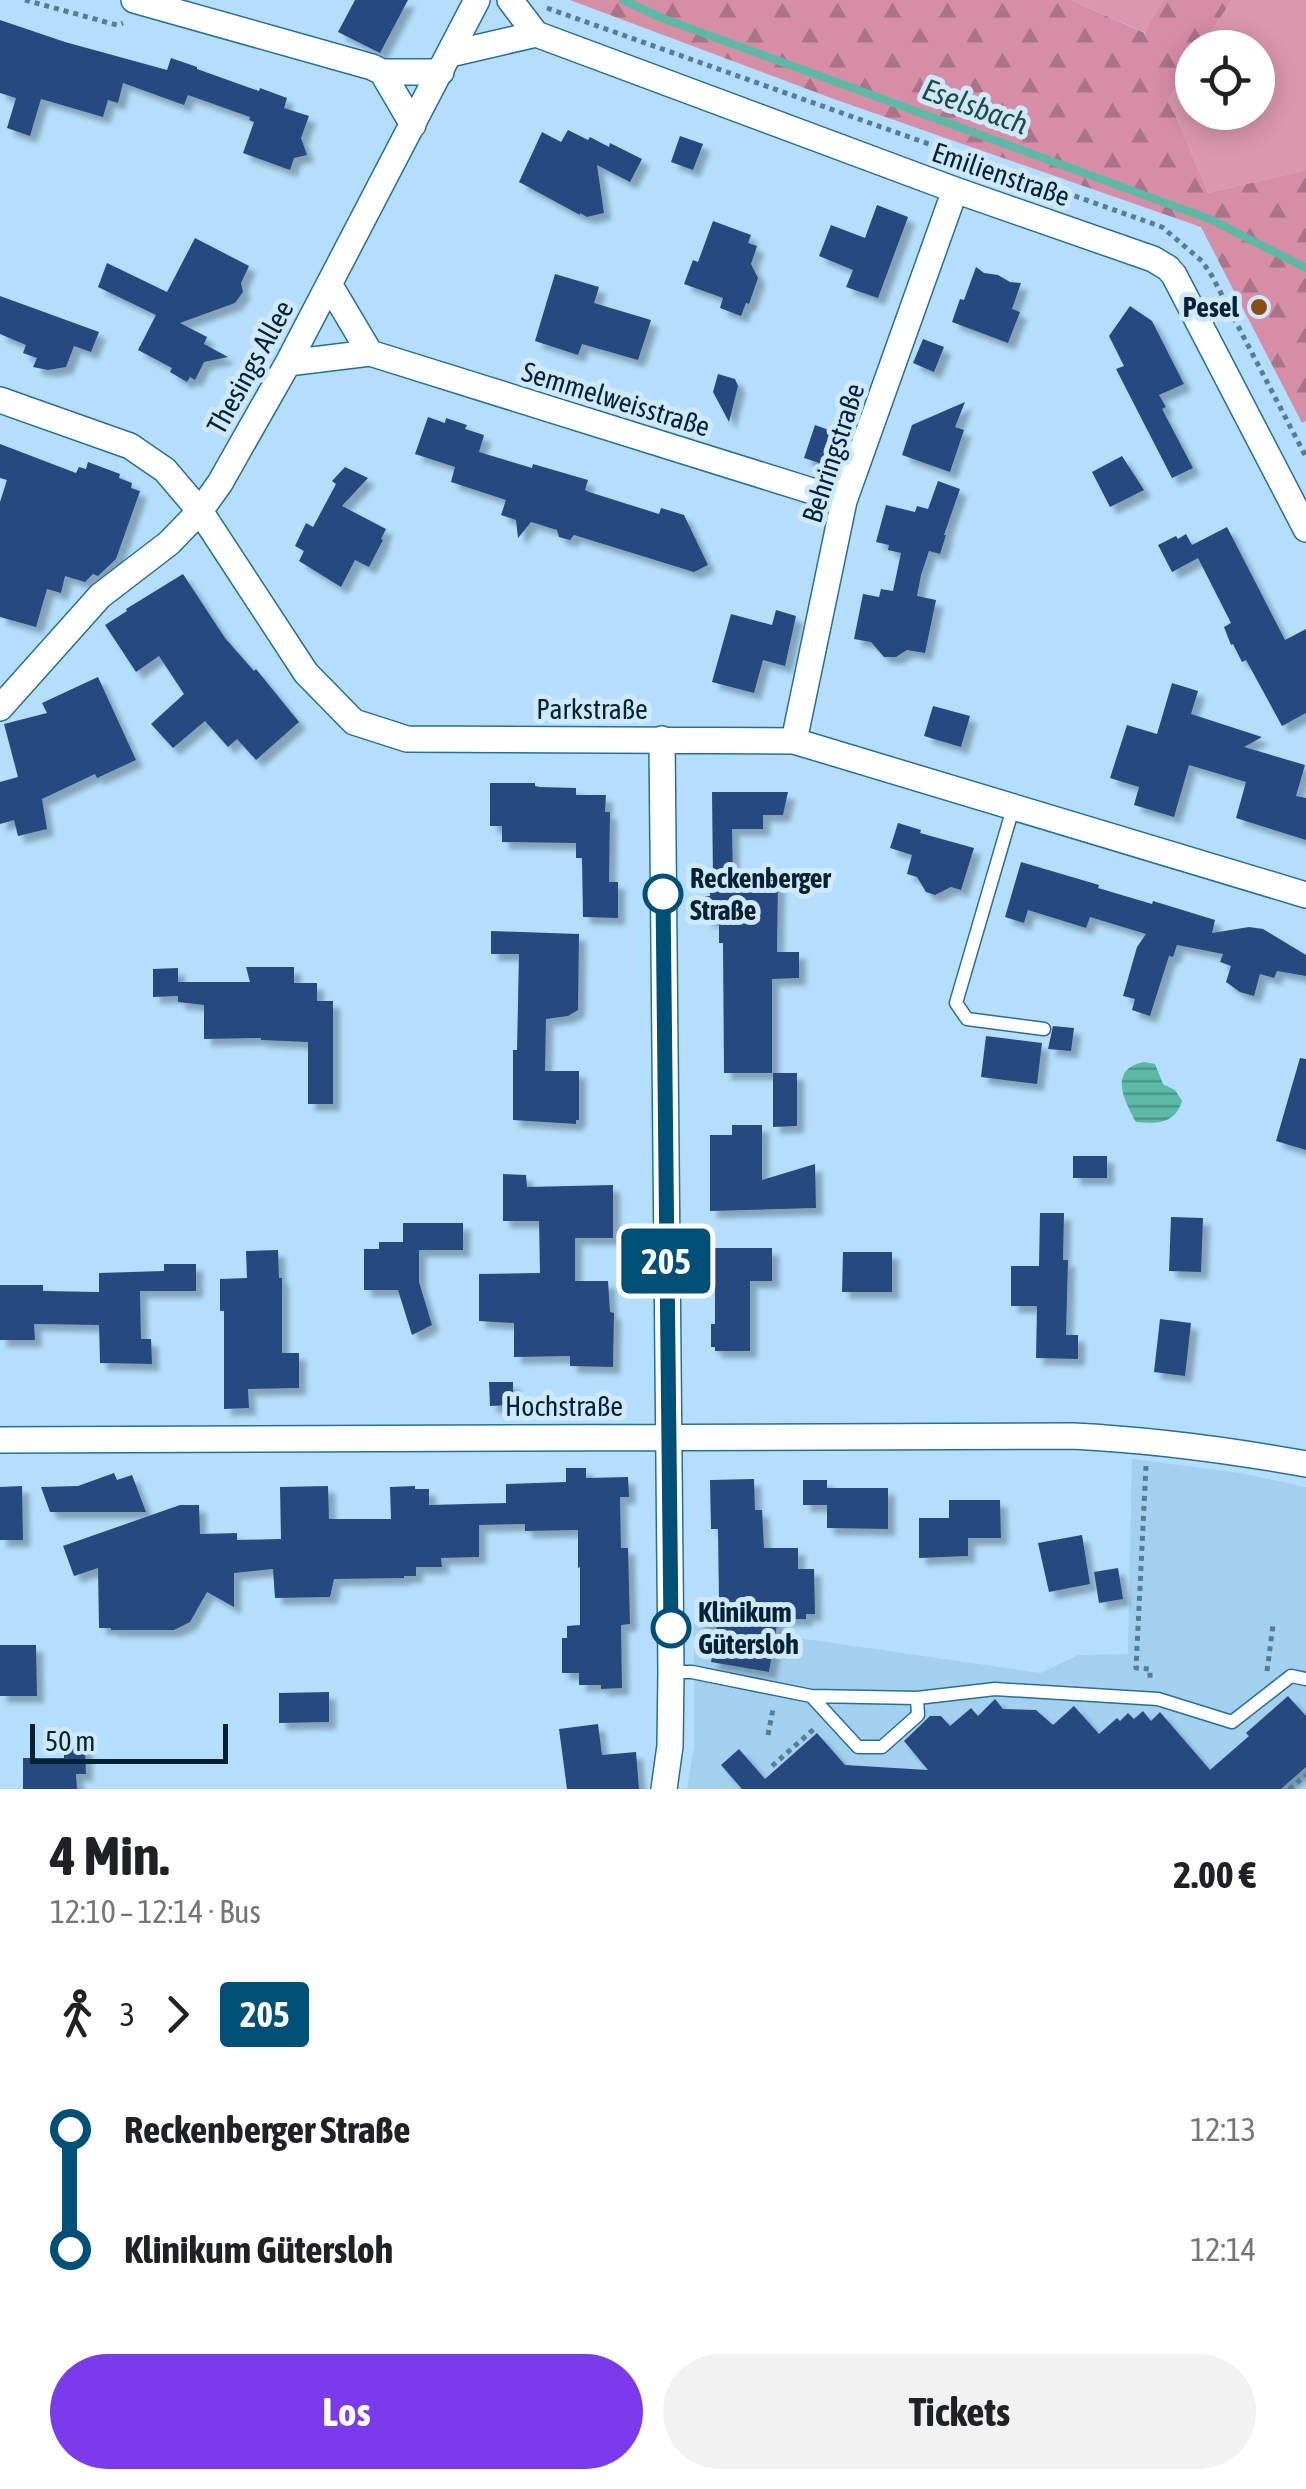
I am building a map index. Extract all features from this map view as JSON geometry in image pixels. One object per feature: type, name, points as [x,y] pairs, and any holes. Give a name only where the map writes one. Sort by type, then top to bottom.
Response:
[{"type":"street","points":[[134,0],[382,72],[446,63],[536,34],[510,0]]},
{"type":"street","name":"Thesings Allee","points":[[0,708],[100,596],[169,543],[200,511],[220,482],[288,363],[476,0]]},
{"type":"street","name":"Emilienstraße","points":[[536,34],[955,190],[1153,259],[1168,268],[1306,529]]},
{"type":"street","points":[[382,72],[413,125]]},
{"type":"street","name":"Behringstraße","points":[[794,741],[844,501],[955,190]]},
{"type":"street","points":[[329,284],[370,353]]},
{"type":"street","name":"Semmelweisstraße","points":[[288,363],[370,353],[844,501]]},
{"type":"street","name":"Parkstraße","points":[[0,400],[130,446],[165,470],[200,511],[306,673],[354,722],[407,739],[794,741],[1306,895]]},
{"type":"street","points":[[662,739],[672,1672],[670,1746],[664,1789]]},
{"type":"street","name":"Hochstraße","points":[[0,1440],[1073,1436],[1147,1440],[1306,1464]]},
{"type":"lane","points":[[1013,808],[956,1003],[967,1019],[1044,1029]]},
{"type":"lane","points":[[672,1672],[692,1672],[811,1696],[918,1698],[995,1689],[1150,1699],[1232,1722],[1291,1676],[1306,1679]]},
{"type":"lane","points":[[811,1696],[858,1747],[882,1748],[918,1715],[918,1698]]},
{"type":"path","points":[[25,0],[117,25],[160,8]]},
{"type":"path","points":[[1147,1440],[1136,1668],[1150,1669],[1150,1699]]},
{"type":"path","points":[[1271,1692],[1265,1684],[1273,1625]]},
{"type":"path","points":[[768,1735],[777,1689]]},
{"type":"path","points":[[772,1766],[829,1715]]},
{"type":"path","points":[[1289,1789],[1306,1775]]},
{"type":"shaded area","points":[[1071,0],[1163,0],[1146,33]]},
{"type":"shaded area","points":[[1232,0],[1306,0],[1306,170],[1208,193],[1182,130],[1275,130],[1275,30],[1212,30]]},
{"type":"shaded area","points":[[1175,89],[1175,113],[1169,99]]},
{"type":"shaded area","points":[[1144,1062],[1155,1064],[1163,1084],[1175,1090],[1182,1101],[1175,1114],[1164,1121],[1136,1122],[1124,1095],[1122,1078],[1126,1071]]},
{"type":"shaded area","name":"Klinikum Gütersloh","points":[[1132,1459],[1240,1473],[1306,1487],[1306,1789],[687,1789],[694,1747],[694,1623],[1041,1673],[1078,1655],[1128,1654]]},
{"type":"green space","points":[[570,0],[1071,0],[1145,33],[1163,0],[1232,0],[1212,30],[1175,30],[1175,89],[1169,99],[1175,113],[1175,130],[1182,130],[1208,193],[1306,170],[1306,421],[1302,423],[1201,227],[831,98]]},
{"type":"building","points":[[355,0],[408,0],[380,53],[338,32]]},
{"type":"building","points":[[0,20],[167,70],[171,58],[287,98],[284,108],[309,116],[301,138],[307,155],[294,158],[290,170],[243,153],[254,122],[250,117],[188,95],[184,105],[123,83],[118,103],[108,100],[103,117],[41,99],[30,136],[7,128],[16,98],[0,93]]},
{"type":"building","points":[[568,130],[609,147],[610,143],[642,159],[630,182],[597,165],[604,213],[580,215],[519,182],[542,132],[561,142]]},
{"type":"building","points":[[680,136],[703,144],[693,170],[671,162]]},
{"type":"building","points":[[877,205],[908,217],[878,298],[846,287],[853,270],[819,256],[831,225],[865,238]]},
{"type":"building","points":[[713,221],[751,235],[748,243],[757,246],[751,264],[758,278],[741,316],[720,308],[723,298],[684,284],[693,260],[698,262]]},
{"type":"building","points":[[195,238],[249,266],[241,283],[243,292],[235,303],[180,323],[207,337],[204,344],[228,357],[204,362],[195,380],[190,377],[187,382],[170,372],[172,368],[138,350],[156,315],[98,287],[107,263],[167,292]]},
{"type":"building","points":[[976,267],[1021,283],[1012,309],[1020,312],[1008,343],[952,322]]},
{"type":"building","points":[[555,274],[599,287],[594,303],[651,320],[638,360],[582,344],[578,355],[535,341]]},
{"type":"building","points":[[0,296],[99,332],[91,352],[74,346],[66,367],[33,367],[37,358],[23,353],[26,345],[0,334]]},
{"type":"building","points":[[1130,306],[1152,321],[1184,384],[1159,395],[1166,407],[1162,409],[1193,468],[1172,478],[1116,369],[1124,366],[1109,336]]},
{"type":"building","points":[[923,339],[944,347],[934,372],[913,363]]},
{"type":"building","points":[[718,374],[735,379],[738,386],[729,422],[713,392]]},
{"type":"building","points":[[965,402],[955,427],[964,430],[950,472],[902,455],[912,425]]},
{"type":"building","points":[[428,417],[445,423],[446,418],[484,435],[479,452],[588,480],[585,490],[589,492],[659,514],[661,508],[684,515],[708,565],[694,572],[574,535],[570,540],[559,537],[557,530],[531,522],[518,538],[516,520],[501,515],[506,500],[451,482],[455,467],[415,454]]},
{"type":"building","points":[[815,425],[840,434],[829,466],[804,458]]},
{"type":"building","points":[[0,444],[76,473],[79,467],[86,469],[88,462],[120,474],[119,478],[140,491],[116,559],[85,582],[65,576],[61,593],[47,589],[36,627],[0,617],[0,502],[7,480],[0,478]]},
{"type":"building","points":[[1122,456],[1144,490],[1110,507],[1092,472]]},
{"type":"building","points":[[345,467],[368,478],[342,506],[386,529],[369,567],[355,560],[341,587],[299,561],[304,551],[295,546],[306,523],[313,527],[336,484],[332,481]]},
{"type":"building","points":[[938,481],[960,489],[940,554],[929,551],[921,575],[917,596],[936,600],[925,653],[907,650],[896,657],[884,657],[871,642],[854,639],[863,594],[879,597],[881,589],[893,591],[901,553],[876,542],[886,505],[915,512],[917,506],[928,509]]},
{"type":"building","points":[[1227,527],[1285,640],[1306,629],[1306,713],[1282,726],[1246,660],[1242,662],[1231,645],[1224,627],[1231,623],[1198,558],[1172,572],[1158,545],[1186,534],[1192,545]]},
{"type":"building","points":[[183,574],[225,638],[299,722],[256,760],[237,739],[228,747],[205,721],[173,748],[151,724],[184,694],[159,656],[136,672],[105,625]]},
{"type":"building","points":[[776,610],[796,616],[785,666],[763,660],[754,693],[712,682],[731,614],[772,625]]},
{"type":"building","points":[[98,677],[136,760],[42,799],[47,829],[18,836],[14,820],[0,824],[0,782],[18,777],[4,724],[47,713],[42,703]]},
{"type":"building","points":[[1172,683],[1198,691],[1191,714],[1262,737],[1244,747],[1305,765],[1296,796],[1306,798],[1306,840],[1236,818],[1246,782],[1189,765],[1174,817],[1134,805],[1139,787],[1110,778],[1127,725],[1157,734]]},
{"type":"building","points":[[933,706],[970,716],[961,747],[924,736]]},
{"type":"building","points":[[490,783],[535,783],[540,787],[576,788],[576,795],[606,795],[605,812],[610,812],[609,882],[618,882],[618,918],[583,917],[582,858],[576,858],[576,843],[502,842],[502,826],[490,826]]},
{"type":"building","points":[[712,792],[788,792],[783,815],[763,815],[763,829],[732,829],[733,880],[778,880],[777,952],[799,952],[799,978],[772,979],[772,1073],[724,1073],[723,943],[719,943],[719,920],[705,920],[705,896],[710,896],[713,879]]},
{"type":"building","points":[[898,823],[974,848],[961,890],[951,887],[935,895],[926,892],[917,877],[907,874],[912,855],[890,848]]},
{"type":"building","points":[[1021,862],[1215,920],[1212,933],[1249,927],[1263,929],[1306,955],[1306,976],[1277,971],[1274,978],[1260,974],[1254,996],[1226,982],[1231,966],[1220,962],[1223,954],[1177,945],[1173,957],[1169,956],[1150,1016],[1132,1010],[1135,999],[1123,996],[1137,947],[1146,934],[1090,917],[1086,928],[1028,910],[1024,923],[1005,917]]},
{"type":"building","points":[[491,931],[579,934],[578,1010],[568,1016],[546,1019],[545,1071],[579,1071],[576,1124],[513,1120],[519,954],[491,954]]},
{"type":"building","points":[[246,967],[294,967],[294,983],[317,983],[317,1001],[333,1001],[333,1104],[308,1104],[308,1042],[204,1039],[204,1005],[178,1002],[178,996],[153,997],[153,969],[178,968],[178,982],[250,982]]},
{"type":"building","points":[[1053,1026],[1074,1028],[1071,1051],[1048,1049]]},
{"type":"building","points":[[986,1036],[1042,1043],[1037,1084],[981,1077]]},
{"type":"building","points":[[1300,1058],[1306,1059],[1306,1150],[1276,1141]]},
{"type":"building","points":[[773,1073],[797,1073],[797,1126],[773,1127]]},
{"type":"building","points":[[732,1125],[762,1125],[762,1180],[815,1164],[816,1208],[710,1211],[710,1135],[732,1135]]},
{"type":"building","points":[[1073,1156],[1107,1156],[1107,1178],[1073,1178]]},
{"type":"building","points":[[503,1174],[526,1175],[527,1187],[613,1185],[613,1238],[575,1238],[575,1281],[608,1281],[610,1312],[614,1313],[613,1367],[570,1366],[570,1356],[514,1357],[514,1323],[479,1321],[479,1274],[540,1273],[539,1221],[503,1221]]},
{"type":"building","points":[[1040,1213],[1064,1213],[1063,1260],[1068,1260],[1066,1335],[1078,1335],[1078,1359],[1036,1358],[1037,1306],[1011,1306],[1011,1266],[1039,1266]]},
{"type":"building","points":[[1171,1217],[1203,1218],[1201,1272],[1169,1271]]},
{"type":"building","points":[[403,1223],[463,1223],[463,1250],[419,1250],[419,1282],[432,1325],[412,1335],[398,1290],[364,1290],[364,1249],[379,1249],[379,1242],[403,1242]]},
{"type":"building","points":[[711,1248],[772,1248],[772,1281],[750,1281],[750,1351],[715,1351],[711,1347],[715,1277],[711,1277]]},
{"type":"building","points":[[278,1250],[282,1353],[299,1353],[299,1388],[248,1389],[249,1408],[224,1409],[224,1311],[220,1311],[220,1279],[247,1278],[246,1251]]},
{"type":"building","points":[[843,1252],[892,1252],[892,1292],[842,1292]]},
{"type":"building","points":[[164,1264],[196,1264],[196,1291],[140,1291],[141,1339],[151,1339],[152,1364],[100,1363],[99,1325],[34,1324],[35,1340],[0,1340],[0,1285],[43,1285],[43,1291],[99,1292],[99,1273],[164,1271]]},
{"type":"building","points":[[1160,1319],[1191,1323],[1185,1376],[1154,1372]]},
{"type":"building","points":[[489,1382],[513,1382],[513,1405],[490,1406]]},
{"type":"building","points":[[566,1468],[586,1468],[586,1478],[628,1477],[629,1497],[620,1497],[621,1548],[628,1548],[630,1624],[621,1625],[622,1688],[579,1685],[579,1673],[562,1673],[562,1638],[567,1638],[567,1626],[580,1625],[578,1530],[525,1531],[525,1524],[479,1525],[479,1557],[441,1558],[442,1567],[416,1567],[416,1576],[404,1578],[334,1579],[330,1597],[275,1598],[273,1569],[234,1573],[234,1607],[207,1592],[190,1622],[174,1630],[99,1628],[98,1568],[74,1576],[63,1546],[180,1505],[199,1505],[200,1534],[237,1533],[237,1540],[281,1539],[280,1487],[328,1486],[329,1519],[391,1519],[390,1487],[429,1489],[429,1505],[506,1503],[506,1484],[566,1482]]},
{"type":"building","points":[[114,1473],[117,1480],[132,1475],[146,1512],[50,1512],[41,1487],[78,1486]]},
{"type":"building","points":[[754,1479],[755,1510],[762,1510],[764,1548],[798,1548],[798,1569],[814,1569],[815,1614],[806,1614],[806,1619],[778,1619],[769,1672],[711,1662],[717,1625],[697,1622],[697,1603],[719,1602],[718,1529],[711,1529],[710,1480]]},
{"type":"building","points":[[803,1480],[827,1480],[827,1488],[888,1488],[888,1529],[827,1528],[827,1505],[803,1505]]},
{"type":"building","points":[[22,1486],[23,1540],[0,1540],[0,1487]]},
{"type":"building","points":[[949,1500],[1000,1500],[1001,1538],[968,1538],[968,1556],[919,1558],[919,1518],[949,1518]]},
{"type":"building","points":[[1082,1535],[1090,1584],[1049,1592],[1038,1543]]},
{"type":"building","points":[[1118,1568],[1123,1599],[1099,1603],[1094,1572]]},
{"type":"building","points":[[0,1645],[36,1645],[37,1696],[0,1696]]},
{"type":"building","points":[[329,1692],[329,1722],[279,1723],[279,1693]]},
{"type":"building","points":[[1288,1696],[1306,1716],[1306,1767],[1281,1789],[742,1789],[721,1765],[739,1749],[765,1779],[817,1733],[845,1765],[928,1770],[904,1741],[930,1716],[941,1716],[950,1726],[971,1708],[978,1716],[995,1699],[1003,1709],[1036,1710],[1053,1725],[1074,1706],[1099,1734],[1128,1713],[1134,1719],[1143,1711],[1151,1721],[1160,1712],[1210,1770]]},
{"type":"building","points":[[598,1724],[602,1755],[636,1752],[639,1789],[567,1789],[559,1729]]},
{"type":"building","points":[[64,1746],[85,1746],[86,1774],[76,1774],[77,1789],[23,1789],[23,1758],[64,1758]]},
{"type":"waterway","name":"Eselsbach","points":[[623,0],[662,18],[1212,220],[1306,268]]},
{"type":"bus line","name":"205","points":[[663,894],[671,1628]]},
{"type":"place","name":"Pesel","points":[[1259,307]]},
{"type":"place","name":"Reckenberger Straße","points":[[663,894]]},
{"type":"place","name":"Klinikum Gütersloh","points":[[671,1628]]}]
